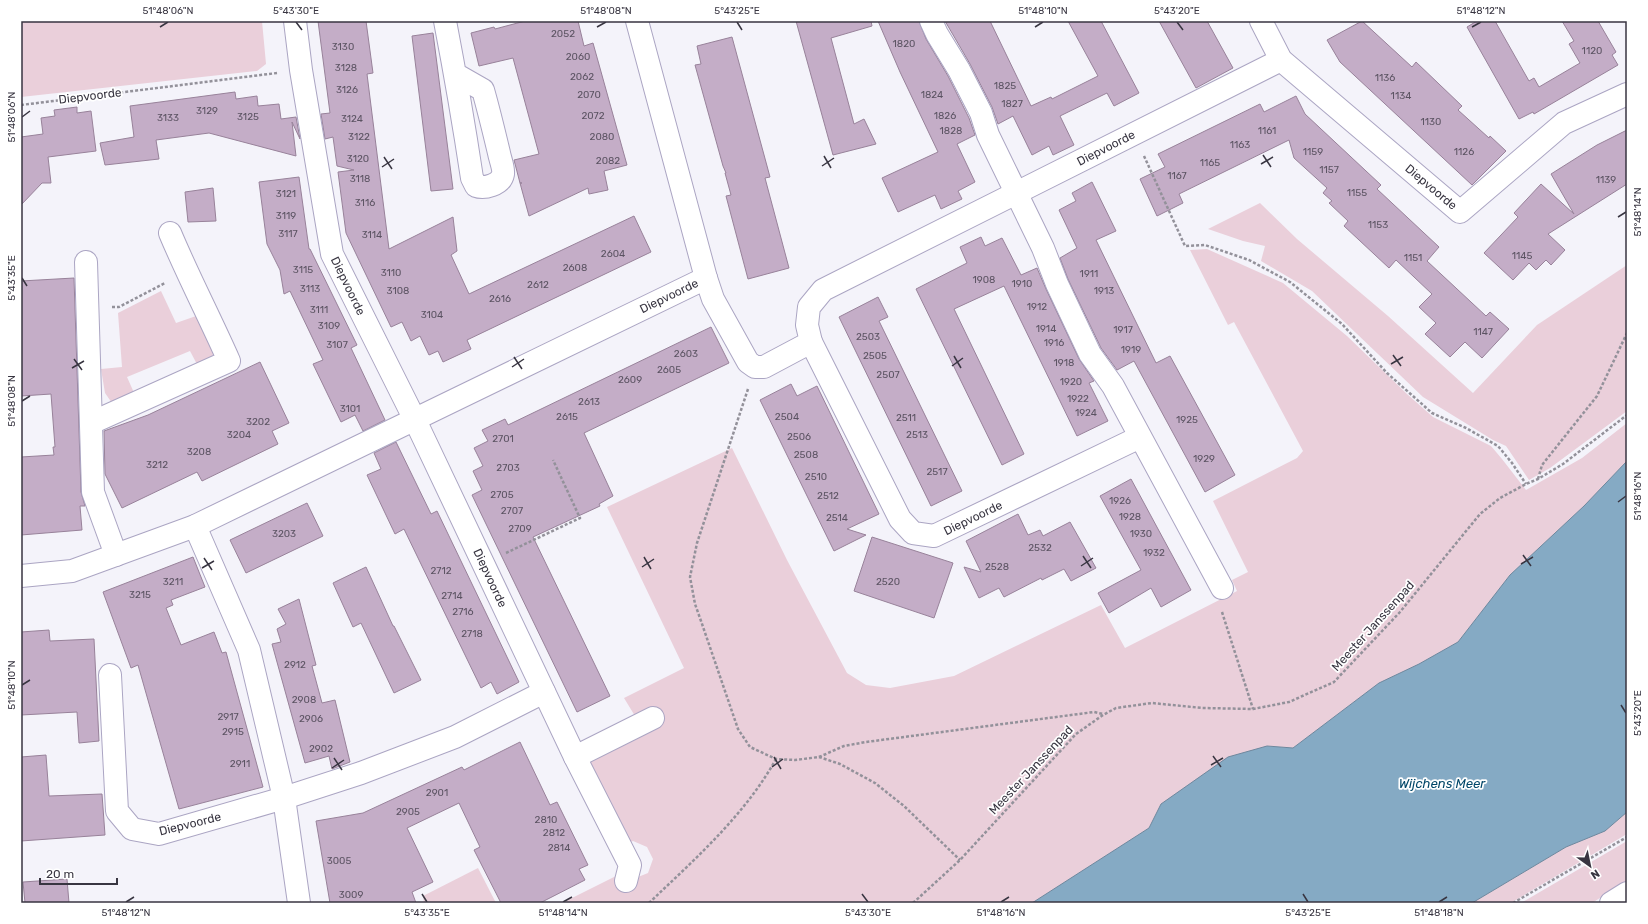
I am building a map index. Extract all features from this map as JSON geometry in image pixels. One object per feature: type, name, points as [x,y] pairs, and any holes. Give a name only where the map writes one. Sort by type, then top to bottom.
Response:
[{"type":"street","name":"Diepvoorde","points":[[295,21],[332,254],[415,420],[575,757],[630,865],[626,881]]},
{"type":"street","points":[[445,21],[455,74]]},
{"type":"street","name":"Diepvoorde","points":[[637,21],[706,278],[714,299],[748,362],[755,367]]},
{"type":"street","points":[[931,21],[937,34],[959,70],[981,113],[988,135],[1043,248],[1057,284],[1090,354],[1113,386],[1222,588]]},
{"type":"street","name":"Diepvoorde","points":[[1261,21],[1281,60],[1460,212],[1564,123],[1627,94]]},
{"type":"street","name":"Diepvoorde","points":[[1140,437],[934,536],[913,533],[900,519],[811,342],[807,325],[809,307],[823,290],[1281,60]]},
{"type":"street","points":[[91,423],[229,361],[170,232]]},
{"type":"street","points":[[86,262],[93,492],[116,555]]},
{"type":"street","name":"Diepvoorde","points":[[21,576],[72,571],[195,526],[706,278]]},
{"type":"street","points":[[755,367],[764,367],[811,342]]},
{"type":"street","points":[[195,526],[249,650],[284,798],[299,903]]},
{"type":"street","name":"Diepvoorde","points":[[110,675],[117,810],[132,829],[159,834],[284,798],[362,773],[455,737],[544,692]]},
{"type":"street","points":[[575,757],[653,718]]},
{"type":"street","points":[[1611,903],[1627,893]]},
{"type":"path","name":"Diepvoorde","points":[[21,105],[302,70]]},
{"type":"path","points":[[1133,133],[1185,246],[1206,245],[1249,260],[1290,282],[1342,324],[1387,373],[1432,413],[1466,428],[1498,446],[1526,484]]},
{"type":"path","points":[[88,309],[119,307],[187,272]]},
{"type":"path","points":[[1538,480],[1542,465],[1597,396],[1627,333]]},
{"type":"path","points":[[755,367],[697,543],[690,577],[701,621],[738,729],[750,747],[776,759],[795,760],[819,758],[840,764],[875,783],[904,806],[960,860]]},
{"type":"path","name":"Meester Janssenpad","points":[[913,903],[960,860],[1076,734],[1103,715],[1116,708],[1152,703],[1202,708],[1253,709],[1289,702],[1334,682],[1400,612],[1480,514],[1500,498],[1526,484],[1538,480],[1564,464],[1627,415]]},
{"type":"path","points":[[484,564],[580,518],[553,460]]},
{"type":"path","points":[[1222,588],[1217,601],[1224,616],[1253,709]]},
{"type":"path","points":[[819,758],[844,746],[866,742],[1094,712],[1103,715]]},
{"type":"path","points":[[649,903],[715,838],[749,800],[764,780],[776,759]]},
{"type":"path","points":[[1513,903],[1627,837]]},
{"type":"shaded area","points":[[21,21],[262,21],[266,64],[257,71],[21,97]]},
{"type":"shaded area","points":[[1260,203],[1297,239],[1388,316],[1473,393],[1537,325],[1627,265],[1627,411],[1550,468],[1529,480],[1506,446],[1493,440],[1423,397],[1312,291],[1261,261],[1265,246],[1243,241],[1208,229]]},
{"type":"shaded area","points":[[1207,249],[1283,283],[1347,336],[1433,417],[1491,446],[1526,490],[1582,458],[1627,423],[1627,461],[1584,506],[1510,575],[1458,642],[1419,664],[1379,683],[1293,748],[1267,746],[1161,804],[1149,828],[1032,903],[562,903],[618,875],[623,883],[648,873],[653,859],[647,847],[633,841],[628,843],[588,761],[635,716],[624,698],[684,668],[607,507],[732,448],[787,560],[847,673],[866,685],[890,688],[954,676],[1101,605],[1125,648],[1237,591],[1232,580],[1248,572],[1213,501],[1297,458],[1303,451],[1234,322],[1228,325],[1190,250]]},
{"type":"shaded area","points":[[161,291],[176,323],[199,315],[215,351],[208,363],[199,368],[190,351],[127,377],[135,395],[112,403],[105,393],[101,369],[122,367],[118,313]]},
{"type":"shaded area","points":[[1627,812],[1627,834],[1514,901],[1510,903],[1472,903],[1566,847],[1605,831]]},
{"type":"shaded area","points":[[1627,841],[1627,881],[1592,903],[1521,903]]},
{"type":"shaded area","points":[[478,868],[496,903],[424,903],[423,896]]},
{"type":"water","name":"Wijchens Meer","points":[[1627,461],[1627,812],[1605,831],[1566,847],[1472,903],[1032,903],[1149,828],[1161,804],[1228,757],[1267,746],[1293,748],[1379,683],[1419,664],[1458,642],[1510,575],[1584,506]]},
{"type":"building","points":[[318,21],[366,21],[373,73],[367,74],[389,249],[453,217],[457,251],[451,255],[469,294],[634,216],[651,252],[467,340],[471,349],[443,362],[438,351],[429,355],[420,336],[411,341],[402,322],[391,327],[346,233],[338,172],[354,170],[337,166],[333,137],[325,139],[321,114],[330,113]]},
{"type":"building","points":[[525,21],[578,21],[584,46],[593,43],[627,165],[604,171],[608,190],[589,194],[588,188],[529,216],[514,160],[539,154],[513,58],[479,66],[471,33],[494,27],[495,29]]},
{"type":"building","points":[[796,21],[871,21],[872,26],[831,38],[854,124],[864,119],[876,144],[833,155]]},
{"type":"building","points":[[878,21],[919,21],[926,39],[948,76],[969,118],[975,135],[957,144],[975,182],[958,191],[962,199],[941,209],[935,195],[898,212],[882,178],[938,152],[900,72]]},
{"type":"building","points":[[945,21],[990,21],[1031,106],[1051,97],[1052,99],[1098,76],[1068,21],[1101,21],[1139,93],[1114,106],[1107,93],[1060,116],[1074,145],[1053,155],[1049,146],[1032,155],[1013,116],[998,124],[992,107],[970,64]]},
{"type":"building","points":[[1159,21],[1207,21],[1233,68],[1196,88]]},
{"type":"building","points":[[1362,21],[1412,67],[1416,62],[1462,106],[1458,110],[1506,151],[1472,185],[1340,62],[1327,40]]},
{"type":"building","points":[[1477,21],[1495,21],[1529,81],[1534,78],[1539,87],[1580,63],[1569,44],[1574,41],[1562,21],[1598,21],[1616,52],[1612,55],[1618,65],[1534,114],[1533,112],[1519,119],[1467,27]]},
{"type":"building","points":[[433,33],[453,189],[431,191],[412,36]]},
{"type":"building","points":[[732,37],[770,177],[765,178],[789,268],[748,279],[726,196],[731,195],[726,173],[695,65],[701,64],[697,46]]},
{"type":"building","points":[[235,92],[236,99],[257,96],[258,106],[279,104],[281,119],[296,117],[300,139],[292,122],[296,156],[209,133],[156,140],[159,159],[105,165],[100,143],[134,137],[130,106]]},
{"type":"building","points":[[1296,96],[1305,114],[1381,185],[1377,189],[1439,247],[1427,261],[1486,316],[1490,312],[1509,329],[1482,358],[1465,342],[1450,357],[1425,334],[1436,323],[1419,307],[1432,294],[1396,260],[1389,268],[1344,226],[1348,221],[1329,203],[1332,201],[1323,193],[1327,188],[1294,158],[1289,140],[1179,194],[1183,203],[1157,216],[1140,179],[1165,167],[1158,154],[1260,104],[1264,112]]},
{"type":"building","points":[[77,107],[77,113],[91,111],[96,151],[48,157],[51,183],[42,183],[21,205],[21,137],[43,134],[41,118],[55,116],[54,110]]},
{"type":"building","points":[[1627,130],[1627,184],[1548,234],[1565,250],[1551,265],[1546,260],[1536,270],[1529,263],[1513,280],[1484,253],[1518,217],[1514,213],[1541,184],[1574,214],[1551,174],[1597,145]]},
{"type":"building","points":[[299,177],[309,249],[357,345],[351,348],[385,420],[363,431],[355,415],[341,422],[313,364],[323,360],[290,291],[284,294],[280,270],[267,244],[259,182]]},
{"type":"building","points":[[1092,182],[1116,231],[1096,240],[1114,277],[1156,363],[1170,356],[1235,475],[1205,492],[1134,361],[1117,370],[1101,348],[1068,279],[1060,258],[1077,248],[1059,210],[1076,201],[1072,193]]},
{"type":"building","points":[[213,188],[216,221],[188,222],[185,192]]},
{"type":"building","points":[[981,237],[985,246],[1002,238],[1021,275],[1037,268],[1079,359],[1094,381],[1089,383],[1108,421],[1077,436],[1004,286],[954,309],[1024,454],[1002,465],[916,289],[967,263],[960,247]]},
{"type":"building","points":[[74,278],[81,492],[85,506],[80,506],[82,530],[21,535],[21,457],[54,455],[53,447],[55,447],[51,394],[21,396],[21,281]]},
{"type":"building","points":[[878,297],[888,317],[879,321],[962,491],[931,506],[839,317]]},
{"type":"building","points":[[711,327],[729,363],[584,433],[613,496],[599,504],[600,506],[533,537],[610,696],[577,712],[472,495],[482,490],[473,471],[483,466],[474,448],[488,441],[482,430],[505,419],[508,425]]},
{"type":"building","points":[[260,362],[289,423],[272,431],[278,444],[202,481],[197,472],[122,508],[105,474],[104,431],[148,415]]},
{"type":"building","points":[[791,384],[797,396],[817,386],[879,514],[847,529],[866,535],[834,551],[760,400]]},
{"type":"building","points":[[396,442],[431,514],[437,511],[519,682],[497,694],[491,682],[481,688],[404,529],[395,534],[367,475],[381,469],[374,453]]},
{"type":"building","points":[[1131,479],[1191,590],[1161,607],[1151,588],[1109,613],[1098,593],[1141,570],[1100,496]]},
{"type":"building","points":[[307,503],[323,536],[246,573],[230,540]]},
{"type":"building","points":[[1018,514],[1028,535],[1040,530],[1043,536],[1070,522],[1096,568],[1071,581],[1064,569],[1042,580],[1041,578],[1004,597],[999,588],[979,598],[964,567],[981,572],[966,541]]},
{"type":"building","points":[[872,537],[953,563],[934,618],[854,591]]},
{"type":"building","points":[[193,557],[205,587],[171,600],[173,605],[166,608],[181,645],[214,632],[222,653],[226,652],[263,787],[179,809],[138,665],[131,668],[103,592]]},
{"type":"building","points":[[366,567],[393,626],[421,680],[394,693],[361,623],[353,627],[333,583]]},
{"type":"building","points":[[299,599],[316,665],[312,666],[322,703],[335,700],[350,762],[332,769],[329,756],[305,763],[272,644],[281,642],[277,629],[286,624],[278,609]]},
{"type":"building","points":[[49,630],[50,641],[94,639],[99,741],[79,743],[77,712],[21,715],[21,632]]},
{"type":"building","points":[[520,742],[550,805],[557,802],[588,865],[579,869],[585,880],[540,903],[501,903],[474,850],[480,847],[459,803],[407,828],[433,882],[412,892],[416,903],[330,903],[316,821],[363,813],[462,767],[464,770]]},
{"type":"building","points":[[46,755],[49,796],[102,794],[105,835],[21,841],[21,757]]},
{"type":"building","points":[[67,879],[69,903],[25,903],[23,882]]}]
